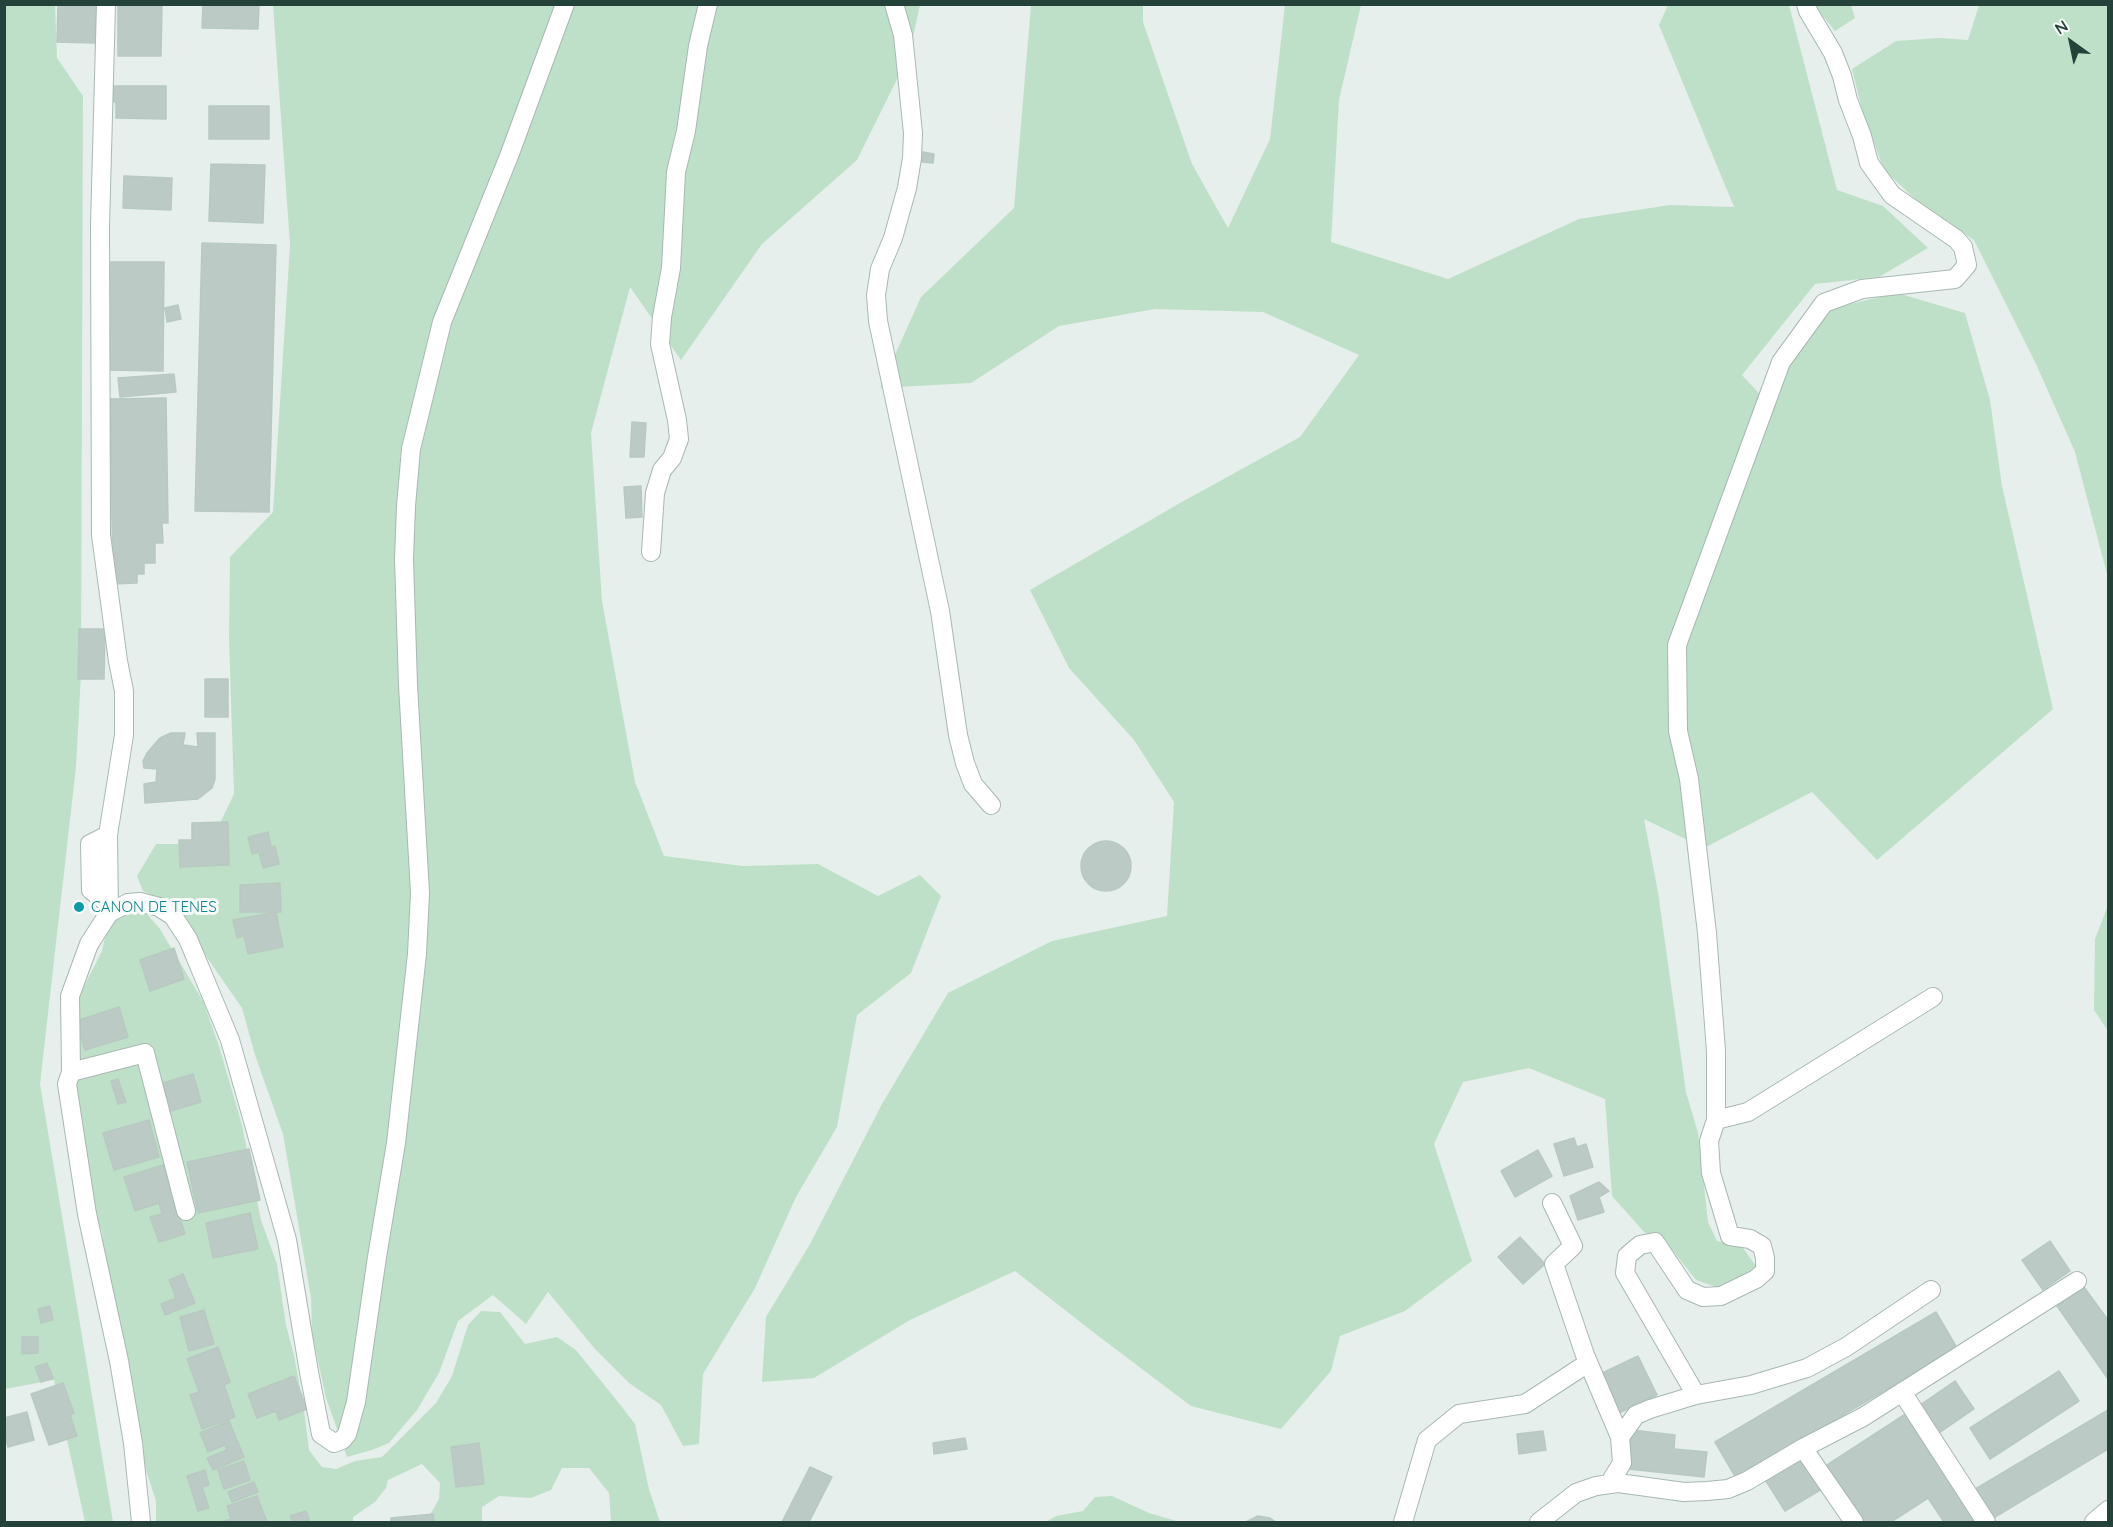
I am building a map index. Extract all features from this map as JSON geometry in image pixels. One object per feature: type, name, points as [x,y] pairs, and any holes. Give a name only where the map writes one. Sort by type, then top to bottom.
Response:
[{"type":"street","points":[[106,4],[100,226],[101,535],[124,691],[124,724],[120,766],[108,835],[109,908],[89,944],[70,996],[71,1072],[67,1084],[87,1214],[119,1360],[133,1443],[141,1522]]},
{"type":"street","points":[[109,908],[140,902],[159,907],[173,916],[192,948],[230,1040],[287,1240],[321,1434],[334,1443],[342,1440],[347,1434],[356,1402],[396,1143],[417,954],[420,893],[408,685],[404,558],[411,449],[442,322],[565,4]]},
{"type":"street","points":[[651,552],[655,493],[662,470],[672,458],[679,440],[677,420],[660,344],[671,268],[676,172],[686,131],[698,46],[708,4]]},
{"type":"street","points":[[894,4],[903,34],[913,133],[912,158],[893,238],[880,269],[876,294],[878,321],[940,611],[960,744],[973,784],[991,805]]},
{"type":"street","points":[[1696,1395],[1625,1273],[1627,1256],[1640,1245],[1655,1242],[1687,1290],[1704,1298],[1721,1296],[1756,1279],[1765,1271],[1762,1246],[1750,1239],[1730,1236],[1711,1173],[1709,1142],[1716,1120],[1716,1051],[1707,933],[1689,779],[1678,731],[1677,645],[1781,362],[1824,303],[1862,289],[1955,279],[1967,265],[1963,247],[1956,239],[1893,195],[1869,164],[1862,135],[1833,53],[1806,4]]},
{"type":"street","points":[[1716,1120],[1748,1112],[1933,997]]},
{"type":"street","points":[[71,1072],[145,1053],[186,1211]]},
{"type":"street","points":[[1552,1203],[1573,1246],[1554,1263],[1588,1363],[1620,1437],[1622,1463],[1609,1484]]},
{"type":"street","points":[[1539,1522],[1576,1493],[1596,1486],[1618,1483],[1684,1492],[1728,1489],[1747,1481],[1803,1448],[1863,1417],[2077,1281]]},
{"type":"street","points":[[1620,1437],[1636,1415],[1650,1409],[1696,1395],[1751,1385],[1807,1368],[1846,1347],[1931,1290]]},
{"type":"street","points":[[1402,1522],[1427,1440],[1459,1414],[1524,1404],[1588,1363]]},
{"type":"street","points":[[1902,1392],[1986,1522]]},
{"type":"street","points":[[1803,1448],[1854,1522]]},
{"type":"street","points":[[2094,1522],[2109,1510]]},
{"type":"green space","points":[[55,4],[57,58],[83,96],[81,674],[76,767],[40,1084],[113,1522],[85,1522],[54,1380],[5,1389],[4,5]]},
{"type":"green space","points":[[273,5],[920,5],[909,55],[857,160],[762,244],[681,360],[630,287],[591,433],[602,601],[635,782],[664,856],[743,866],[818,864],[878,896],[920,875],[941,896],[911,973],[857,1015],[837,1127],[796,1197],[755,1288],[703,1374],[699,1444],[683,1446],[661,1405],[629,1383],[595,1349],[548,1292],[526,1324],[493,1295],[458,1321],[439,1373],[417,1410],[389,1443],[347,1457],[326,1398],[312,1333],[311,1298],[283,1134],[255,1055],[242,1008],[169,903],[143,891],[137,876],[156,844],[210,844],[234,794],[229,638],[230,557],[273,512],[290,245]]},
{"type":"green space","points":[[1031,5],[1143,5],[1143,22],[1192,164],[1228,228],[1270,139],[1285,5],[1361,5],[1339,100],[1331,242],[1448,279],[1579,219],[1670,205],[1734,207],[1659,25],[1668,5],[1789,5],[1837,190],[1883,206],[1928,248],[1879,277],[1815,284],[1742,375],[1767,402],[1825,310],[1897,293],[1965,313],[1990,400],[2002,486],[2053,709],[1877,860],[1812,792],[1704,848],[1644,819],[1658,892],[1686,1092],[1698,1133],[1708,1222],[1717,1241],[1743,1248],[1756,1266],[1736,1285],[1716,1287],[1696,1280],[1663,1238],[1645,1233],[1612,1196],[1605,1099],[1529,1068],[1463,1082],[1434,1144],[1472,1261],[1405,1311],[1340,1336],[1331,1371],[1281,1429],[1191,1406],[1015,1271],[910,1320],[814,1378],[762,1382],[766,1317],[810,1244],[882,1104],[948,993],[1052,941],[1167,916],[1174,802],[1134,740],[1069,668],[1030,590],[1300,437],[1359,355],[1263,312],[1155,309],[1059,326],[971,383],[880,388],[921,297],[1014,208]]},
{"type":"green space","points":[[1814,5],[1851,5],[1855,18],[1835,31]]},
{"type":"green space","points":[[1979,5],[2108,5],[2108,578],[2075,452],[2036,364],[1974,240],[1926,209],[1884,170],[1862,110],[1852,69],[1896,41],[1940,38],[1968,40]]},
{"type":"green space","points":[[2108,905],[2108,1031],[2094,1010],[2095,939]]},
{"type":"green space","points":[[128,912],[147,914],[160,929],[203,1001],[219,1046],[242,1125],[261,1220],[277,1264],[286,1325],[304,1410],[309,1450],[322,1467],[336,1469],[355,1461],[382,1457],[436,1403],[452,1376],[468,1325],[481,1311],[500,1312],[525,1344],[557,1337],[576,1350],[635,1424],[649,1489],[660,1522],[611,1522],[609,1493],[589,1468],[562,1468],[551,1490],[531,1498],[499,1496],[482,1507],[482,1522],[428,1522],[439,1499],[440,1483],[422,1464],[388,1480],[386,1488],[375,1502],[353,1517],[353,1522],[156,1522],[156,1501],[139,1448],[106,1270],[102,1232],[76,1168],[68,1114],[78,998],[102,951],[108,924]]},
{"type":"green space","points":[[1112,1496],[1149,1513],[1180,1522],[1046,1522],[1056,1516],[1083,1511],[1095,1497]]},
{"type":"building","points":[[58,4],[96,4],[95,43],[57,42]]},
{"type":"building","points":[[118,4],[162,4],[161,56],[118,56]]},
{"type":"building","points":[[203,4],[259,4],[258,29],[202,28]]},
{"type":"building","points":[[109,86],[166,86],[166,119],[116,118],[116,102],[108,101]]},
{"type":"building","points":[[209,106],[269,106],[269,139],[209,139]]},
{"type":"building","points":[[923,152],[934,154],[933,163],[922,162]]},
{"type":"building","points":[[211,164],[265,165],[263,223],[209,221]]},
{"type":"building","points":[[124,176],[172,178],[171,210],[123,208]]},
{"type":"building","points":[[202,243],[276,245],[269,512],[195,511]]},
{"type":"building","points":[[107,262],[164,262],[163,371],[105,370]]},
{"type":"building","points":[[178,305],[181,319],[167,322],[165,308]]},
{"type":"building","points":[[174,374],[176,392],[120,397],[118,378]]},
{"type":"building","points":[[166,398],[168,523],[162,523],[163,543],[155,543],[155,563],[144,563],[144,574],[137,574],[137,583],[113,584],[110,399]]},
{"type":"building","points":[[632,422],[646,423],[644,457],[630,457]]},
{"type":"building","points":[[641,486],[642,517],[626,518],[624,487]]},
{"type":"building","points":[[79,629],[105,629],[104,679],[78,679]]},
{"type":"building","points":[[205,679],[228,679],[228,717],[205,717]]},
{"type":"building","points":[[171,733],[185,733],[183,745],[198,747],[197,733],[215,733],[215,779],[212,788],[198,799],[145,803],[144,784],[156,782],[157,769],[144,768],[143,761],[160,738]]},
{"type":"building","points":[[228,822],[229,865],[180,867],[179,840],[192,840],[192,823]]},
{"type":"building","points":[[268,832],[271,847],[275,846],[279,864],[263,868],[259,852],[252,854],[248,837]]},
{"type":"building","points":[[1101,841],[1111,841],[1124,848],[1131,861],[1131,871],[1124,884],[1111,891],[1101,891],[1092,887],[1085,880],[1081,871],[1081,861],[1085,852],[1092,845]]},
{"type":"building","points":[[280,883],[281,912],[240,912],[240,885]]},
{"type":"building","points":[[276,912],[283,947],[248,954],[244,936],[237,938],[233,920]]},
{"type":"building","points":[[174,948],[184,979],[150,991],[140,960]]},
{"type":"building","points":[[119,1007],[128,1037],[85,1050],[76,1021]]},
{"type":"building","points":[[193,1074],[201,1102],[171,1111],[163,1083]]},
{"type":"building","points":[[118,1079],[126,1102],[118,1104],[111,1081]]},
{"type":"building","points":[[149,1120],[159,1157],[114,1170],[103,1133]]},
{"type":"building","points":[[1574,1138],[1577,1147],[1586,1144],[1593,1167],[1564,1176],[1554,1144]]},
{"type":"building","points":[[249,1149],[260,1200],[198,1213],[187,1162]]},
{"type":"building","points":[[1538,1150],[1552,1176],[1515,1197],[1501,1171]]},
{"type":"building","points":[[163,1165],[185,1234],[159,1242],[150,1217],[162,1214],[159,1203],[135,1211],[124,1177]]},
{"type":"building","points":[[1599,1182],[1609,1191],[1599,1197],[1604,1212],[1578,1220],[1570,1196]]},
{"type":"building","points":[[250,1213],[258,1249],[213,1258],[206,1223]]},
{"type":"building","points":[[1520,1237],[1545,1264],[1523,1284],[1498,1257]]},
{"type":"building","points":[[2050,1241],[2070,1271],[2043,1290],[2022,1260]]},
{"type":"building","points":[[183,1274],[195,1303],[165,1315],[161,1304],[176,1298],[169,1280]]},
{"type":"building","points":[[2084,1287],[2108,1320],[2108,1379],[2057,1306]]},
{"type":"building","points":[[50,1306],[53,1320],[41,1323],[38,1309]]},
{"type":"building","points":[[204,1310],[214,1344],[189,1351],[180,1317]]},
{"type":"building","points":[[1936,1312],[1957,1348],[1736,1478],[1715,1442]]},
{"type":"building","points":[[22,1337],[38,1337],[38,1353],[22,1354]]},
{"type":"building","points":[[218,1347],[230,1382],[224,1385],[235,1417],[202,1429],[190,1395],[199,1392],[187,1359]]},
{"type":"building","points":[[1638,1356],[1657,1395],[1617,1414],[1598,1375]]},
{"type":"building","points":[[47,1363],[53,1378],[41,1382],[35,1367]]},
{"type":"building","points":[[2059,1371],[2079,1401],[1990,1459],[1970,1428]]},
{"type":"building","points":[[294,1376],[307,1409],[279,1420],[276,1411],[257,1418],[248,1394]]},
{"type":"building","points":[[1955,1381],[1974,1409],[1939,1433],[1920,1405]]},
{"type":"building","points":[[63,1383],[74,1413],[70,1415],[77,1436],[49,1445],[31,1394]]},
{"type":"building","points":[[2108,1410],[2108,1449],[1990,1520],[1972,1491]]},
{"type":"building","points":[[27,1412],[34,1440],[8,1447],[4,1432],[4,1418]]},
{"type":"building","points":[[1907,1413],[1979,1522],[1944,1522],[1928,1498],[1891,1522],[1860,1522],[1824,1467]]},
{"type":"building","points":[[229,1421],[244,1457],[213,1470],[207,1458],[227,1450],[225,1445],[208,1452],[200,1433]]},
{"type":"building","points":[[1632,1430],[1675,1435],[1674,1449],[1707,1452],[1704,1477],[1628,1469]]},
{"type":"building","points":[[1543,1431],[1546,1450],[1519,1454],[1517,1434]]},
{"type":"building","points":[[965,1438],[967,1449],[934,1454],[933,1443]]},
{"type":"building","points":[[479,1443],[484,1484],[456,1487],[451,1447]]},
{"type":"building","points":[[1803,1458],[1822,1489],[1785,1511],[1766,1481]]},
{"type":"building","points":[[244,1461],[250,1480],[224,1489],[218,1470]]},
{"type":"building","points":[[810,1467],[832,1477],[809,1522],[782,1522]]},
{"type":"building","points":[[205,1470],[209,1485],[202,1487],[209,1508],[198,1511],[187,1476]]},
{"type":"building","points":[[254,1482],[258,1492],[232,1502],[228,1492]]},
{"type":"building","points":[[257,1496],[267,1522],[221,1522],[231,1519],[227,1506]]},
{"type":"building","points":[[306,1511],[310,1522],[293,1522],[290,1516]]},
{"type":"building","points":[[433,1514],[434,1522],[391,1522],[391,1518]]},
{"type":"building","points":[[1258,1516],[1270,1518],[1276,1522],[1246,1522]]},
{"type":"place","name":"CANON DE TENES","points":[[79,907]]}]
